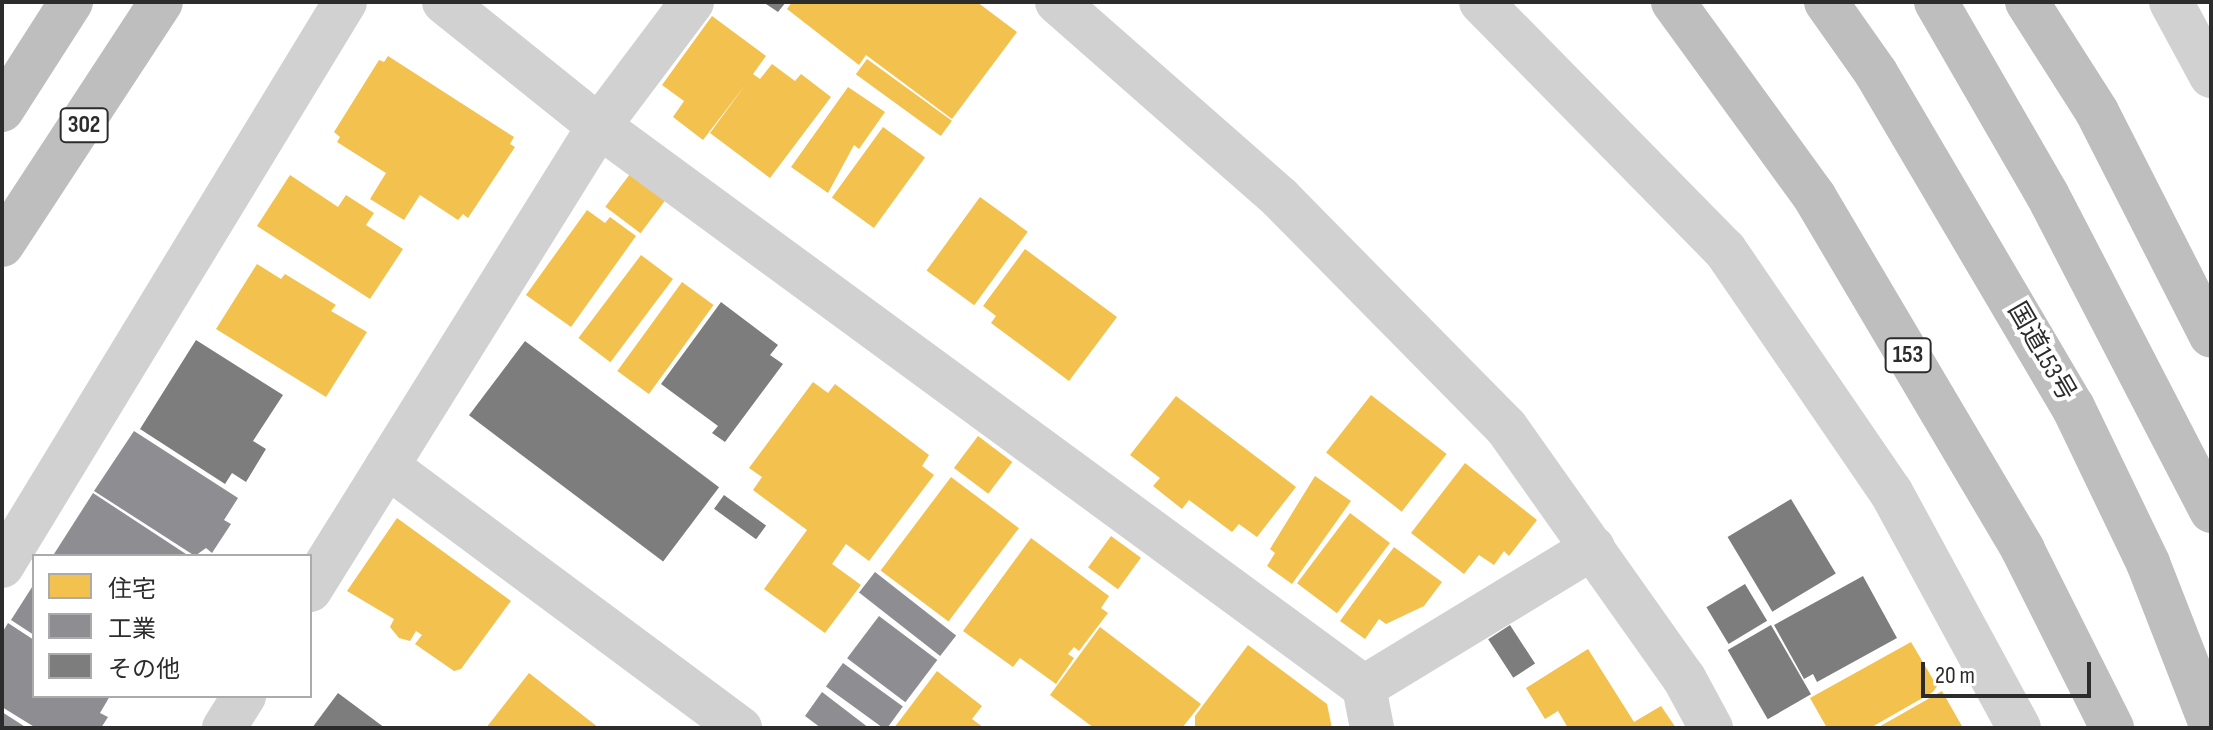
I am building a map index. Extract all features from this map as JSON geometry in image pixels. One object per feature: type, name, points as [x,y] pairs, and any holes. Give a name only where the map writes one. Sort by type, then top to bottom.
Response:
[{"type":"highway","points":[[2,110],[71,2]]},
{"type":"highway","name":"302","points":[[2,245],[161,2]]},
{"type":"highway","name":"153","points":[[1673,2],[1814,196],[2023,550],[2112,728]]},
{"type":"highway","name":"国道153号","points":[[1826,2],[1876,73],[2073,407],[2148,563],[2211,725]]},
{"type":"highway","points":[[1936,2],[2047,194],[2211,511]]},
{"type":"highway","points":[[2027,2],[2097,112],[2211,336]]},
{"type":"street","points":[[2,566],[345,2]]},
{"type":"street","points":[[444,2],[599,126],[1368,708],[1593,548]]},
{"type":"street","points":[[312,587],[599,126],[692,2]]},
{"type":"street","points":[[1057,2],[1280,198],[1506,427],[1684,678],[1711,728]]},
{"type":"street","points":[[1481,2],[1725,250],[1891,492],[2019,728]]},
{"type":"street","points":[[2171,2],[2211,76]]},
{"type":"street","points":[[387,466],[740,728]]},
{"type":"street","points":[[224,728],[243,698]]},
{"type":"building: 住宅","points":[[792,2],[977,2],[1017,32],[952,119],[866,55],[859,65],[787,9]]},
{"type":"building: 住宅","points":[[712,16],[766,56],[753,74],[760,79],[772,64],[795,81],[801,74],[831,97],[770,178],[710,133],[746,84],[703,140],[673,117],[684,101],[662,85]]},
{"type":"building: 住宅","points":[[388,56],[514,137],[510,144],[515,147],[468,218],[463,214],[458,220],[420,195],[404,220],[370,199],[386,173],[337,142],[340,137],[334,132],[379,60],[384,62]]},
{"type":"building: 住宅","points":[[867,59],[952,121],[941,136],[856,74]]},
{"type":"building: 住宅","points":[[848,87],[885,112],[859,149],[854,145],[828,193],[791,167]]},
{"type":"building: 住宅","points":[[883,127],[925,158],[874,228],[832,197]]},
{"type":"building: 住宅","points":[[630,174],[665,200],[640,233],[605,207]]},
{"type":"building: 住宅","points":[[290,175],[338,207],[346,195],[374,213],[366,225],[403,249],[370,299],[257,226]]},
{"type":"building: 住宅","points":[[980,197],[1028,232],[974,305],[927,271]]},
{"type":"building: 住宅","points":[[587,210],[605,223],[610,217],[636,236],[571,327],[526,295]]},
{"type":"building: 住宅","points":[[1025,249],[1117,317],[1069,381],[991,323],[996,316],[983,306]]},
{"type":"building: 住宅","points":[[641,255],[673,279],[610,362],[578,338]]},
{"type":"building: 住宅","points":[[257,264],[281,279],[285,274],[336,305],[331,311],[367,332],[326,397],[216,329]]},
{"type":"building: 住宅","points":[[682,282],[714,305],[649,394],[617,371]]},
{"type":"building: 住宅","points":[[813,382],[828,393],[835,384],[929,455],[922,466],[934,475],[869,561],[846,544],[832,564],[861,585],[825,633],[764,589],[807,530],[753,490],[762,477],[749,468]]},
{"type":"building: 住宅","points":[[1371,395],[1447,454],[1402,512],[1326,453]]},
{"type":"building: 住宅","points":[[1176,396],[1296,487],[1257,537],[1239,524],[1232,532],[1189,500],[1182,509],[1153,486],[1160,478],[1130,455]]},
{"type":"building: 住宅","points":[[978,436],[1012,462],[988,494],[954,468]]},
{"type":"building: 住宅","points":[[1465,463],[1537,520],[1509,556],[1504,551],[1494,565],[1479,555],[1464,574],[1411,533]]},
{"type":"building: 住宅","points":[[1315,476],[1351,501],[1292,584],[1267,566],[1275,553],[1270,549]]},
{"type":"building: 住宅","points":[[951,477],[1019,528],[948,622],[881,570]]},
{"type":"building: 住宅","points":[[1350,513],[1390,543],[1337,613],[1297,583]]},
{"type":"building: 住宅","points":[[397,518],[511,601],[461,669],[454,671],[415,644],[422,635],[416,631],[410,641],[399,638],[390,627],[394,619],[347,591]]},
{"type":"building: 住宅","points":[[1111,536],[1141,558],[1118,589],[1088,568]]},
{"type":"building: 住宅","points":[[1031,538],[1109,596],[1101,608],[1108,613],[1079,651],[1074,647],[1068,654],[1074,658],[1056,684],[1020,658],[1013,667],[963,631]]},
{"type":"building: 住宅","points":[[1394,547],[1442,582],[1424,606],[1386,624],[1379,619],[1365,639],[1340,621]]},
{"type":"building: 住宅","points":[[1100,627],[1201,704],[1182,728],[1094,728],[1050,695]]},
{"type":"building: 住宅","points":[[1911,642],[1937,686],[1933,692],[1870,728],[1827,728],[1810,698]]},
{"type":"building: 住宅","points":[[1248,645],[1327,704],[1332,728],[1195,728],[1195,716]]},
{"type":"building: 住宅","points":[[1588,649],[1634,722],[1661,706],[1676,728],[1568,728],[1558,711],[1545,719],[1526,688]]},
{"type":"building: 住宅","points":[[937,671],[982,706],[972,719],[984,728],[894,728]]},
{"type":"building: 住宅","points":[[529,673],[599,728],[486,728]]},
{"type":"building: 住宅","points":[[1942,691],[1963,728],[1877,728]]},
{"type":"building: 工業","points":[[134,431],[238,498],[224,520],[231,524],[212,553],[206,548],[192,554],[94,491]]},
{"type":"building: 工業","points":[[93,493],[186,554],[54,554]]},
{"type":"building: 工業","points":[[875,572],[956,635],[940,656],[859,592]]},
{"type":"building: 工業","points":[[32,587],[32,634],[11,620]]},
{"type":"building: 工業","points":[[879,616],[937,660],[905,702],[847,658]]},
{"type":"building: 工業","points":[[8,623],[32,639],[32,698],[109,698],[100,713],[108,717],[101,728],[36,728],[2,707],[2,633]]},
{"type":"building: 工業","points":[[843,663],[903,706],[887,728],[883,728],[826,686]]},
{"type":"building: 工業","points":[[822,692],[869,728],[821,728],[805,716]]},
{"type":"building: 工業","points":[[2,712],[27,728],[2,728]]},
{"type":"building: その他","points":[[763,2],[786,2],[778,12]]},
{"type":"building: その他","points":[[721,302],[778,345],[770,355],[783,364],[725,442],[712,433],[718,426],[661,384]]},
{"type":"building: その他","points":[[196,340],[283,395],[253,441],[266,449],[246,482],[232,473],[225,484],[140,429]]},
{"type":"building: その他","points":[[525,341],[719,487],[663,562],[469,415]]},
{"type":"building: その他","points":[[724,495],[766,526],[756,539],[714,509]]},
{"type":"building: その他","points":[[1791,499],[1836,574],[1772,612],[1728,537]]},
{"type":"building: その他","points":[[1863,576],[1897,638],[1817,682],[1813,674],[1804,679],[1774,625]]},
{"type":"building: その他","points":[[1745,584],[1767,621],[1729,644],[1706,607]]},
{"type":"building: その他","points":[[1510,625],[1535,664],[1513,678],[1488,639]]},
{"type":"building: その他","points":[[1771,625],[1811,694],[1768,719],[1728,650]]},
{"type":"building: その他","points":[[338,693],[385,728],[312,728]]}]
